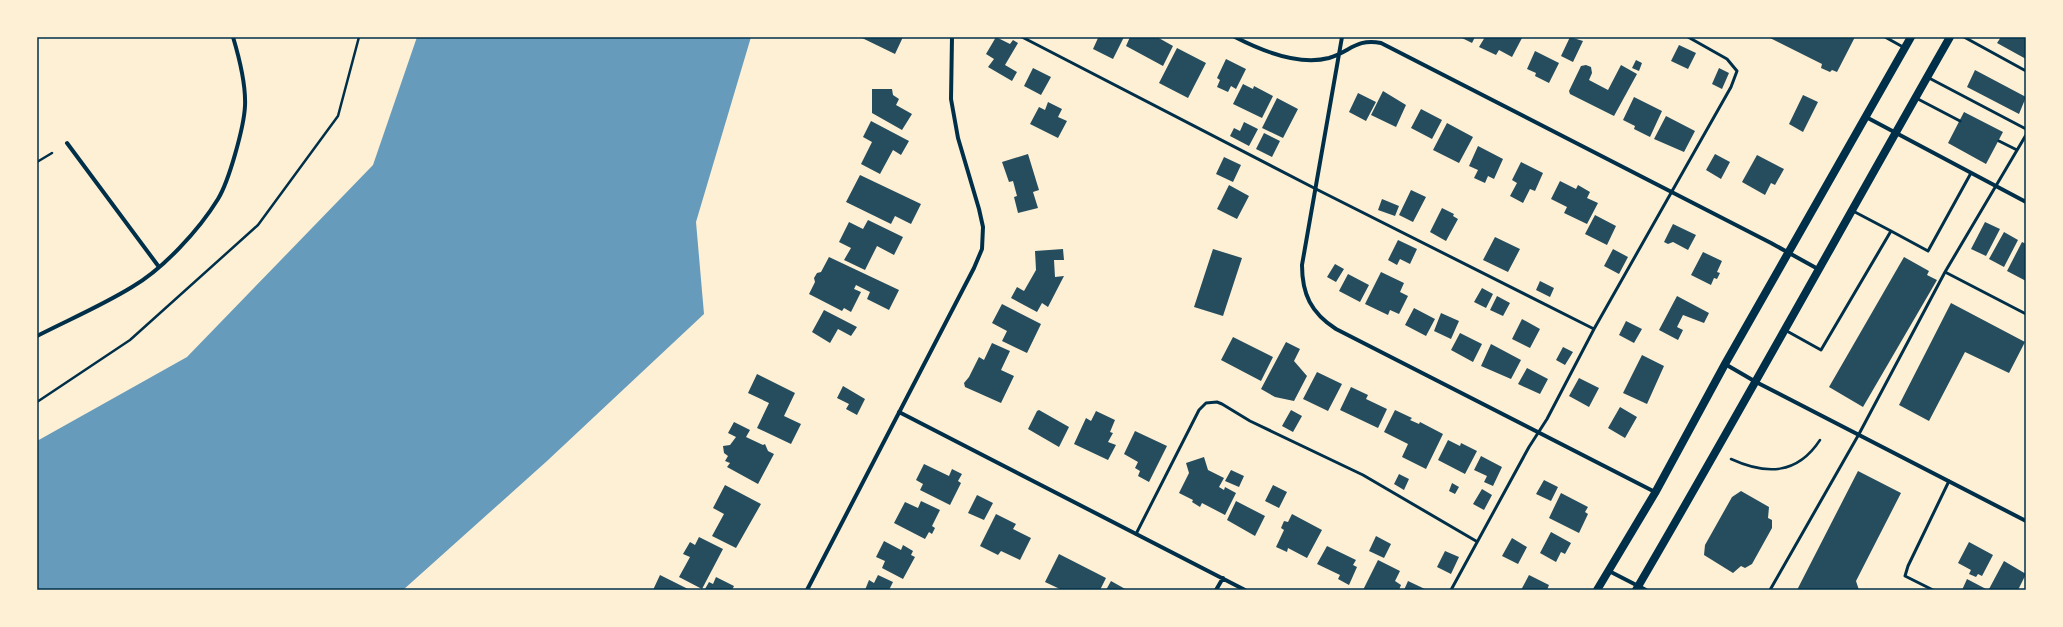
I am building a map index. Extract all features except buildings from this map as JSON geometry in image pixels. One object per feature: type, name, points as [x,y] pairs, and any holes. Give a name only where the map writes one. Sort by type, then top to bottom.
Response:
[{"type":"main road","points":[[1597,590],[1655,492],[1725,364],[1911,37]]},
{"type":"main road","points":[[1640,589],[1818,269],[1950,37]]},
{"type":"street","points":[[37,336],[133,287],[159,267],[192,234],[219,198],[236,150],[245,106],[239,60],[234,37]]},
{"type":"street","points":[[807,590],[974,268],[983,238],[980,213],[958,138],[951,99],[952,37]]},
{"type":"street","points":[[1235,37],[1263,50],[1286,56],[1318,59],[1339,54],[1362,42],[1381,43],[1672,192],[1818,269]]},
{"type":"street","points":[[1342,37],[1302,265],[1302,278],[1307,299],[1320,317],[1336,328],[1655,492]]},
{"type":"street","points":[[1866,117],[2026,202]]},
{"type":"street","points":[[67,143],[159,267]]},
{"type":"street","points":[[1725,364],[1756,382],[2026,521]]},
{"type":"street","points":[[899,412],[1245,590]]},
{"type":"street","points":[[1608,571],[1640,589]]},
{"type":"street","points":[[1216,590],[1223,578]]},
{"type":"lane","points":[[1022,37],[1316,189],[1594,328]]},
{"type":"lane","points":[[1451,590],[1476,541],[1538,433],[1594,328],[1731,87],[1737,70],[1727,59],[1688,37]]},
{"type":"lane","points":[[1696,42],[1699,37]]},
{"type":"lane","points":[[1885,37],[1905,48]]},
{"type":"lane","points":[[1964,37],[2026,71]]},
{"type":"lane","points":[[1927,77],[2026,129]]},
{"type":"lane","points":[[1916,98],[1960,121]]},
{"type":"lane","points":[[1770,590],[1859,434],[1946,272],[2026,135]]},
{"type":"lane","points":[[1999,141],[2018,150]]},
{"type":"lane","points":[[1852,210],[1928,251],[1971,174]]},
{"type":"lane","points":[[1785,330],[1821,350],[1891,231]]},
{"type":"lane","points":[[1946,272],[2026,314]]},
{"type":"lane","points":[[1136,534],[1199,410],[1202,406],[1212,402],[1222,404],[1250,421],[1363,476],[1476,541]]},
{"type":"lane","points":[[1933,590],[1905,576],[1908,566],[1949,481]]},
{"type":"path","points":[[37,402],[130,340],[258,225],[338,116],[360,37]]},
{"type":"path","points":[[37,162],[52,153]]},
{"type":"path","points":[[1731,459],[1756,468],[1770,470],[1782,469],[1805,457],[1820,440]]},
{"type":"water","points":[[417,37],[751,37],[696,222],[704,314],[547,461],[403,590],[37,590],[37,441],[187,357],[373,165]]}]
